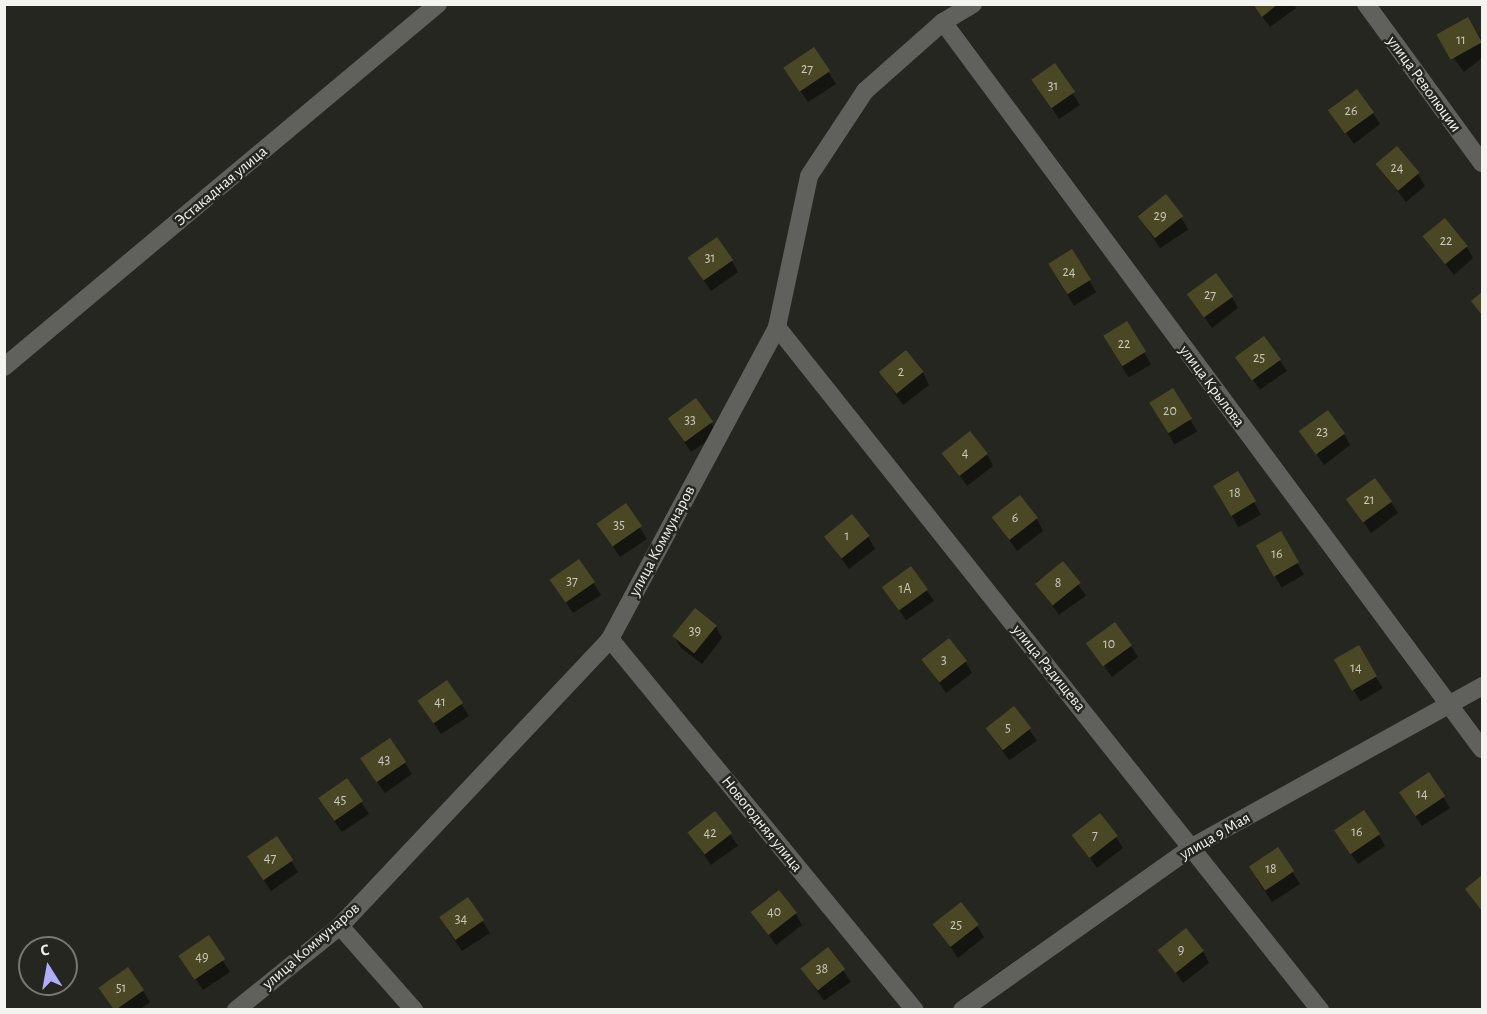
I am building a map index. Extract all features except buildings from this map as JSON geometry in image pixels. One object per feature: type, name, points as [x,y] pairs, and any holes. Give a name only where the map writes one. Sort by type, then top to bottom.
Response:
[{"type":"street","name":"Эстакадная улица","points":[[4,367],[438,4]]},
{"type":"street","name":"улица Коммунаров","points":[[236,1010],[340,926],[610,639],[777,327],[808,176],[865,91],[943,22],[973,4]]},
{"type":"street","name":"улица Революции","points":[[1366,4],[1482,163]]},
{"type":"street","name":"улица Крылова","points":[[943,22],[1482,749]]},
{"type":"street","name":"улица Радищева","points":[[777,327],[1320,1010]]},
{"type":"street","name":"Новогодняя улица","points":[[610,639],[915,1010]]},
{"type":"street","name":"улица 9 Мая","points":[[962,1010],[1192,847],[1450,707],[1482,686]]},
{"type":"street","points":[[340,926],[414,1010]]}]
